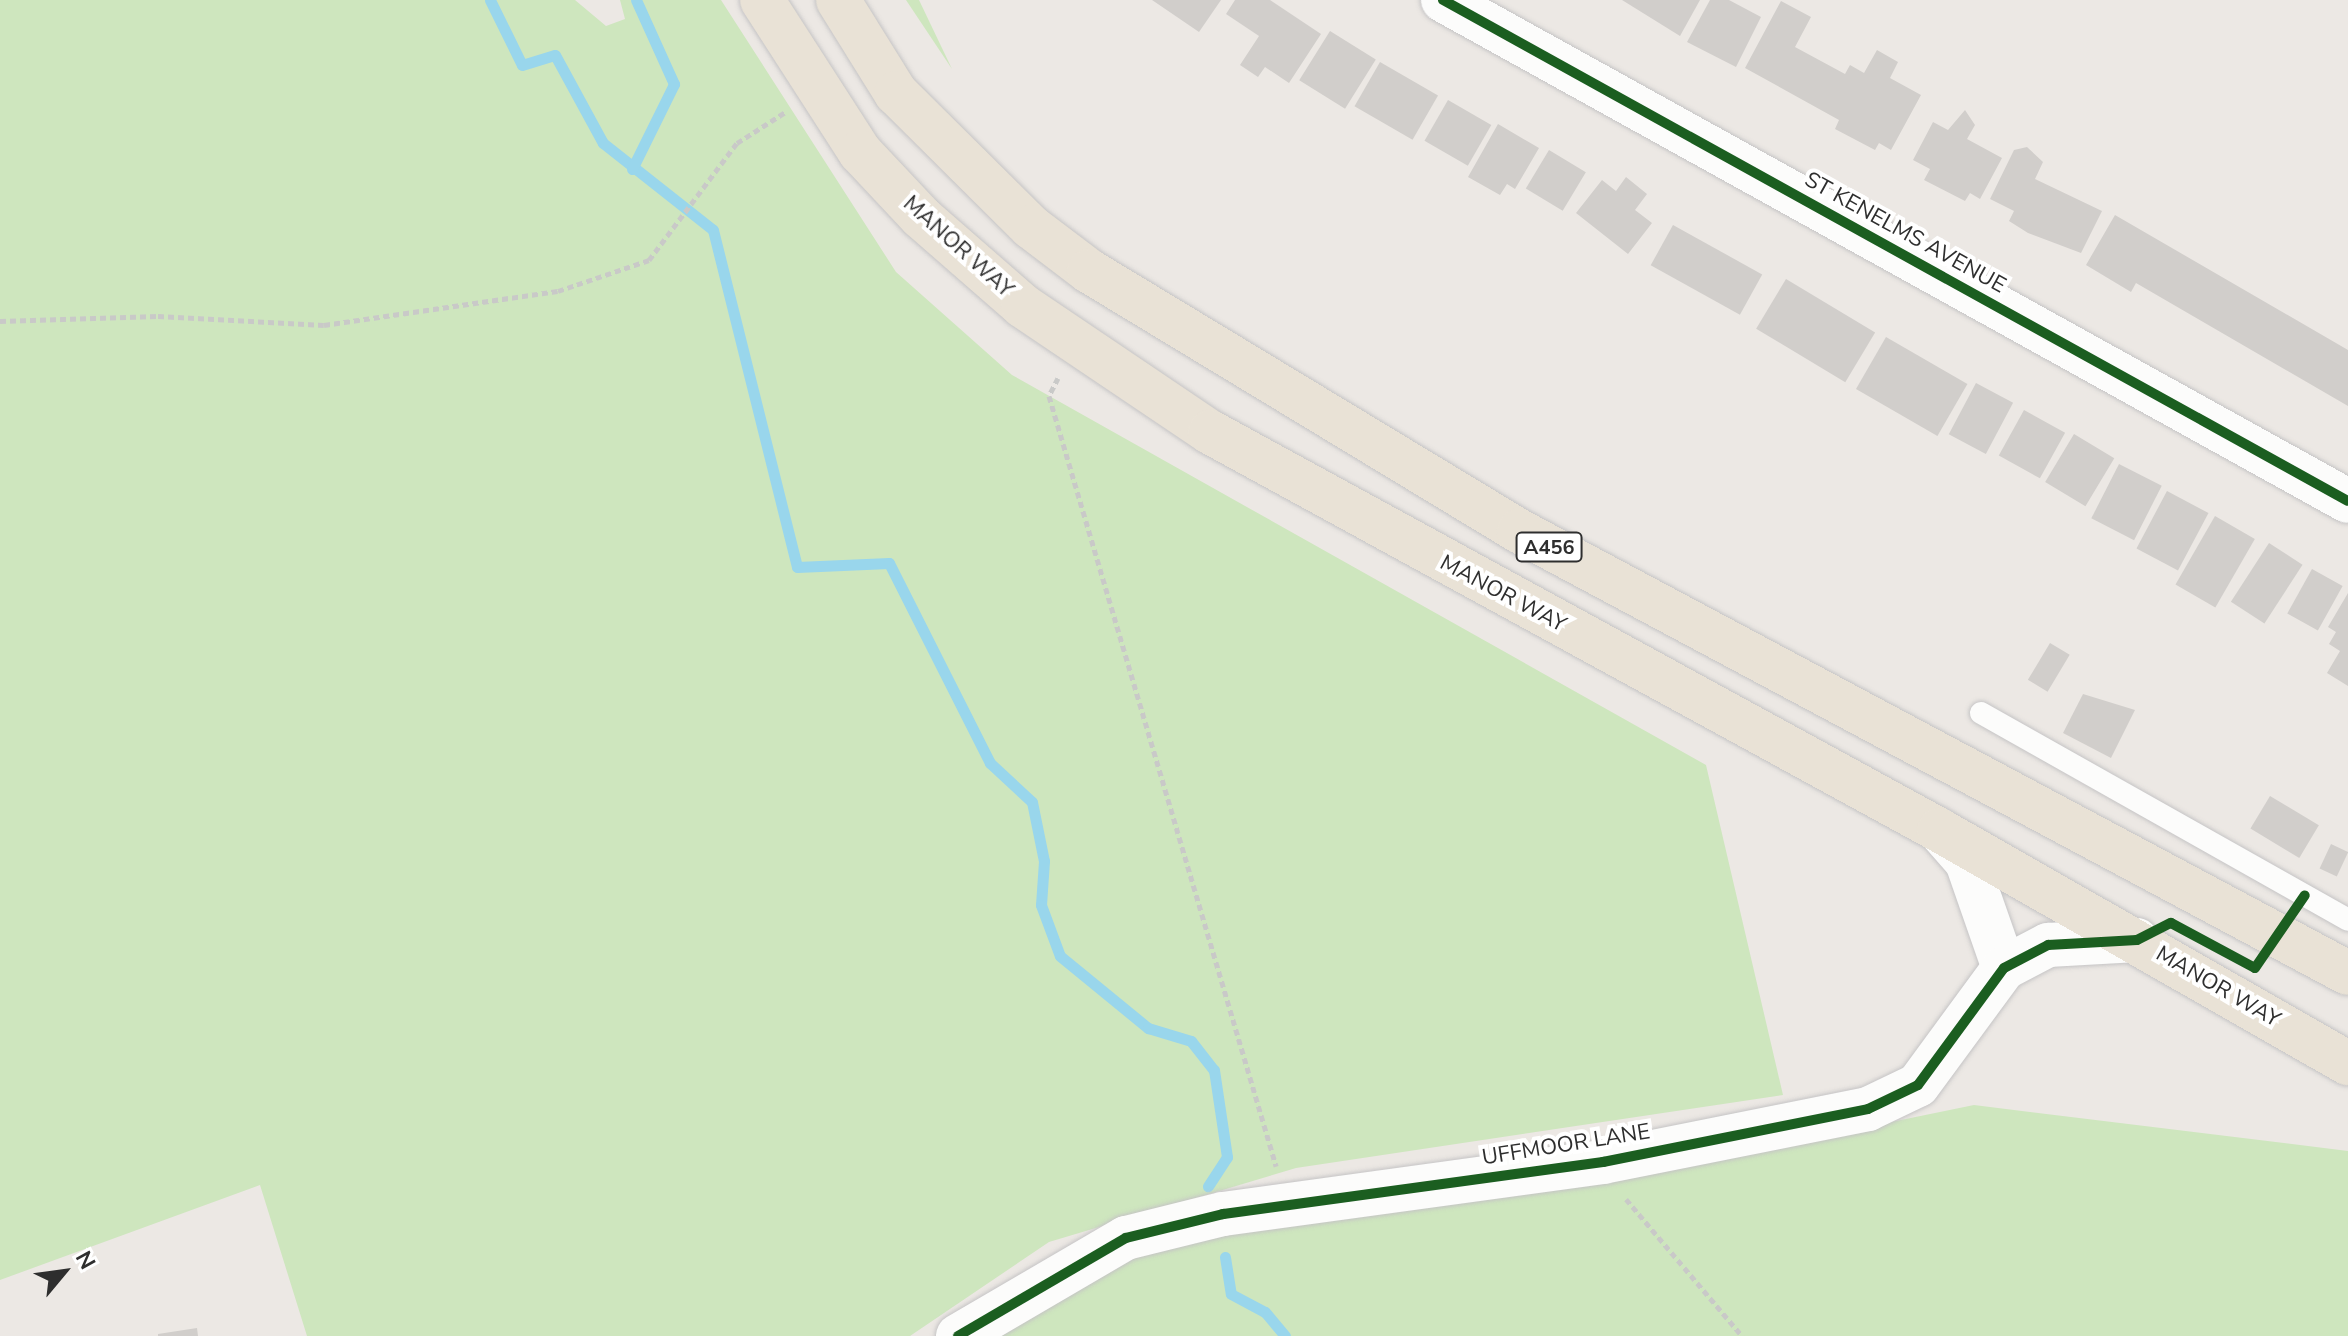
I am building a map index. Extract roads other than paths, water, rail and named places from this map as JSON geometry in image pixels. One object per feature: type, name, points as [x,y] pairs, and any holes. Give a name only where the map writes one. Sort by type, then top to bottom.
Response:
[{"type":"highway","name":"MANOR WAY","points":[[762,0],[860,152],[921,217],[1076,342],[1210,432],[1939,830],[2137,940],[2348,1063]]},
{"type":"highway","name":"A456","points":[[838,0],[896,93],[1031,227],[1089,271],[1519,531],[2348,973]]},
{"type":"street","name":"ST KENELMS AVENUE","points":[[1443,0],[2348,501]]},
{"type":"street","points":[[1939,830],[1967,862],[2004,968]]},
{"type":"street","name":"UFFMOOR LANE","points":[[958,1336],[1126,1238],[1285,1205],[1603,1162],[1868,1109],[1918,1085],[2004,968],[2048,945],[2137,940]]},
{"type":"lane","points":[[1981,713],[2348,920]]},
{"type":"waterway","points":[[490,0],[522,65],[555,55],[603,143],[713,230],[797,567],[889,563],[990,763],[1032,802],[1044,861],[1041,905],[1060,956],[1148,1028],[1191,1041],[1214,1070],[1227,1157],[1208,1186]]},
{"type":"waterway","points":[[632,169],[674,84],[636,0]]},
{"type":"waterway","points":[[1225,1257],[1231,1294],[1265,1312],[1285,1336]]}]
